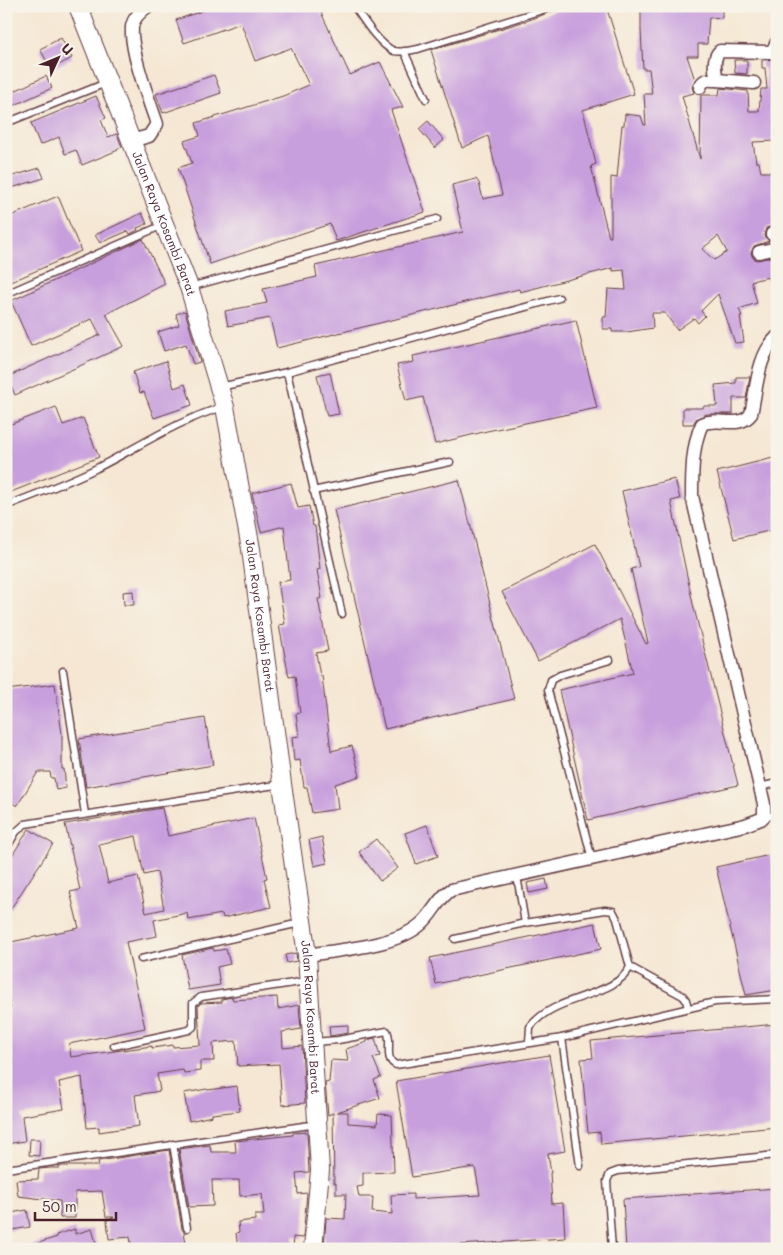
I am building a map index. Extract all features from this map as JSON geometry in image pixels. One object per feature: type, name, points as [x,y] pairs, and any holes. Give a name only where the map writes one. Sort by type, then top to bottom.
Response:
[{"type":"main road","name":"Jalan Raya Kosambi Barat","points":[[78,6],[189,287],[225,407],[251,549],[307,955],[320,1170],[313,1249]]},
{"type":"street","points":[[131,142],[148,136],[157,124],[133,46],[132,26],[140,11],[148,6]]},
{"type":"street","points":[[717,80],[715,66],[716,57],[720,51],[772,52],[777,42]]},
{"type":"street","points":[[700,87],[706,79],[754,84]]},
{"type":"street","points":[[759,252],[777,248]]},
{"type":"street","points":[[307,955],[376,944],[398,937],[421,925],[443,895],[451,890],[745,826],[771,816],[765,810],[692,496],[692,483],[694,456],[702,424],[718,421],[738,422],[749,417],[759,371],[767,349],[777,337]]},
{"type":"lane","points":[[354,6],[376,35],[395,51],[418,49],[555,6]]},
{"type":"lane","points":[[404,51],[426,99]]},
{"type":"lane","points":[[6,124],[107,82]]},
{"type":"lane","points":[[189,287],[437,219]]},
{"type":"lane","points":[[6,294],[164,224]]},
{"type":"lane","points":[[220,388],[287,372],[559,298]]},
{"type":"lane","points":[[287,372],[342,614]]},
{"type":"lane","points":[[6,506],[94,470],[184,422],[225,407]]},
{"type":"lane","points":[[313,491],[450,462]]},
{"type":"lane","points":[[592,859],[548,690],[551,680],[560,675],[610,660]]},
{"type":"lane","points":[[63,671],[85,814]]},
{"type":"lane","points":[[760,787],[777,783]]},
{"type":"lane","points":[[6,849],[16,832],[25,824],[282,784]]},
{"type":"lane","points":[[517,876],[525,923]]},
{"type":"lane","points":[[455,939],[525,923],[613,911],[618,919],[630,967],[626,975],[616,984],[568,1001],[544,1013],[530,1027],[529,1043]]},
{"type":"lane","points":[[141,959],[303,923]]},
{"type":"lane","points":[[630,967],[683,996],[688,1008]]},
{"type":"lane","points":[[114,1046],[189,1030],[193,1026],[193,1003],[201,997],[309,981]]},
{"type":"lane","points":[[313,1042],[338,1040],[387,1031],[389,1035],[389,1058],[390,1062],[395,1065],[562,1038],[715,1002],[777,999]]},
{"type":"lane","points":[[562,1038],[580,1166]]},
{"type":"lane","points":[[6,1168],[318,1124]]},
{"type":"lane","points":[[173,1144],[187,1228]]},
{"type":"lane","points":[[612,1249],[607,1181],[610,1174],[618,1171],[777,1156]]},
{"type":"building","points":[[216,6],[318,6],[350,75],[380,62],[403,107],[391,110],[425,212],[336,241],[330,224],[210,264],[178,168],[192,163],[184,141],[200,136],[196,123],[283,96],[309,85],[291,48],[255,61],[241,23],[184,43],[176,20]]},
{"type":"building","points":[[566,6],[606,6],[634,94],[583,110],[596,164],[591,166],[609,237],[611,237],[611,177],[617,178],[622,125],[624,125],[625,114],[641,116],[644,125],[646,125],[644,94],[652,94],[649,69],[643,69],[641,7],[722,6],[722,18],[709,17],[707,44],[698,44],[698,56],[687,56],[695,80],[692,87],[694,93],[682,96],[700,159],[701,95],[719,95],[720,88],[748,91],[749,111],[759,111],[761,89],[767,89],[765,68],[762,68],[762,60],[777,59],[777,141],[753,142],[756,162],[759,162],[761,172],[774,172],[775,197],[777,197],[777,225],[766,228],[764,236],[769,241],[754,246],[751,253],[753,258],[757,260],[777,256],[777,293],[773,294],[769,277],[751,281],[757,303],[739,309],[742,316],[740,316],[744,342],[735,343],[718,294],[701,311],[705,316],[698,323],[694,318],[677,330],[665,313],[652,313],[653,328],[627,332],[612,332],[612,329],[603,329],[608,289],[626,290],[624,270],[613,271],[613,268],[520,292],[519,289],[277,348],[270,318],[228,326],[225,311],[267,303],[263,289],[317,277],[315,266],[463,232],[452,185],[476,179],[479,183],[483,199],[502,195],[488,136],[462,148],[431,50],[532,19]],"holes":[[[718,236],[727,252],[714,260],[702,249]]]},
{"type":"building","points":[[61,38],[72,58],[51,69],[40,49]]},
{"type":"building","points":[[734,60],[747,60],[747,74],[735,73]]},
{"type":"building","points":[[214,75],[221,93],[163,113],[156,94]]},
{"type":"building","points":[[46,76],[52,88],[6,109],[6,95]]},
{"type":"building","points":[[96,96],[106,118],[101,120],[108,137],[117,134],[122,147],[82,165],[76,150],[65,154],[59,137],[40,145],[31,123]]},
{"type":"building","points":[[428,121],[444,140],[435,148],[419,129]]},
{"type":"building","points":[[40,168],[44,178],[8,189],[6,178]]},
{"type":"building","points":[[58,196],[81,251],[6,284],[6,218]]},
{"type":"building","points":[[142,213],[147,224],[137,228],[138,230],[130,234],[128,231],[100,243],[95,235]]},
{"type":"building","points":[[143,239],[165,284],[106,314],[124,346],[15,395],[7,377],[100,335],[92,319],[31,346],[11,301]]},
{"type":"building","points":[[185,311],[200,362],[193,364],[186,344],[164,351],[158,332],[179,325],[176,314]]},
{"type":"building","points":[[576,320],[597,408],[435,444],[423,397],[406,401],[397,365],[414,362],[413,356]]},
{"type":"building","points":[[166,361],[174,388],[185,384],[192,405],[154,418],[144,392],[140,393],[133,372]]},
{"type":"building","points":[[330,372],[339,414],[327,416],[317,375]]},
{"type":"building","points":[[736,377],[750,377],[746,398],[733,398],[733,414],[707,414],[697,418],[693,424],[683,424],[683,408],[717,406],[715,385],[736,383]]},
{"type":"building","points":[[56,407],[63,425],[83,418],[99,457],[6,494],[6,426]]},
{"type":"building","points":[[777,457],[777,529],[734,539],[717,472]]},
{"type":"building","points":[[675,479],[680,499],[671,501],[693,604],[738,785],[588,820],[559,690],[633,673],[620,619],[538,661],[502,592],[595,544],[646,644],[648,643],[631,569],[639,567],[622,491]]},
{"type":"building","points":[[459,480],[514,699],[385,729],[334,510]]},
{"type":"building","points":[[291,483],[298,508],[309,506],[313,526],[315,526],[320,569],[317,570],[322,598],[318,599],[328,651],[316,653],[320,676],[322,676],[331,751],[352,746],[360,776],[335,784],[338,809],[312,813],[307,787],[304,787],[300,760],[294,761],[292,737],[299,736],[296,714],[300,713],[295,676],[289,677],[279,625],[285,624],[278,582],[290,580],[284,526],[261,532],[252,493]]},
{"type":"building","points":[[133,591],[134,605],[124,605],[123,592]]},
{"type":"building","points":[[55,684],[62,734],[62,769],[64,769],[66,788],[56,790],[54,778],[51,778],[50,772],[38,772],[17,806],[6,799],[6,690]]},
{"type":"building","points":[[205,718],[213,765],[86,787],[79,739]]},
{"type":"building","points":[[162,808],[168,836],[254,818],[267,878],[264,879],[271,907],[223,918],[222,914],[188,920],[187,913],[154,920],[157,936],[126,942],[145,1028],[69,1044],[71,1057],[152,1046],[152,1048],[173,1045],[173,1047],[200,1045],[198,1006],[201,1003],[222,1002],[222,999],[232,997],[233,1000],[277,997],[278,1009],[299,1005],[301,1029],[282,1032],[283,1048],[302,1046],[305,1103],[282,1105],[279,1064],[238,1066],[236,1041],[213,1043],[214,1061],[200,1061],[200,1071],[184,1073],[183,1070],[157,1074],[160,1091],[135,1095],[139,1126],[99,1132],[99,1127],[87,1128],[82,1077],[59,1082],[64,1109],[22,1116],[25,1141],[6,1144],[6,1009],[11,1008],[6,987],[6,943],[79,928],[70,892],[80,890],[65,824]],"holes":[[[136,836],[144,875],[157,872],[164,909],[146,913],[138,876],[108,883],[99,844]]]},
{"type":"building","points":[[427,825],[438,856],[416,864],[405,833]]},
{"type":"building","points":[[29,829],[53,844],[6,916],[6,865]]},
{"type":"building","points":[[322,837],[327,863],[314,866],[309,840]]},
{"type":"building","points":[[376,839],[398,868],[380,881],[359,852]]},
{"type":"building","points":[[770,855],[777,883],[777,990],[746,995],[716,867]]},
{"type":"building","points":[[546,879],[548,889],[529,893],[527,883]]},
{"type":"building","points":[[595,923],[601,949],[436,984],[430,958]]},
{"type":"building","points":[[213,948],[214,951],[226,949],[230,964],[217,967],[220,985],[188,990],[182,955]]},
{"type":"building","points":[[296,953],[297,961],[287,963],[285,955]]},
{"type":"building","points":[[777,1024],[777,1127],[601,1144],[600,1132],[588,1133],[581,1059],[593,1058],[591,1041]]},
{"type":"building","points":[[348,1025],[348,1033],[330,1036],[329,1026]]},
{"type":"building","points":[[375,1038],[380,1056],[373,1058],[381,1077],[374,1080],[380,1098],[337,1112],[348,1112],[348,1123],[377,1125],[378,1114],[392,1115],[394,1172],[363,1173],[363,1186],[357,1187],[359,1197],[373,1197],[372,1212],[392,1214],[391,1195],[413,1194],[413,1199],[480,1195],[475,1167],[412,1177],[396,1081],[549,1055],[565,1151],[548,1154],[552,1204],[563,1203],[565,1238],[399,1249],[324,1249],[326,1218],[345,1219],[346,1194],[336,1194],[336,1183],[334,1183],[333,1113],[328,1115],[325,1083],[329,1082],[331,1060],[348,1061],[346,1049]]},
{"type":"building","points":[[237,1086],[240,1111],[212,1114],[212,1116],[189,1121],[184,1093]]},
{"type":"building","points":[[307,1132],[309,1172],[296,1173],[298,1194],[307,1193],[303,1238],[293,1237],[294,1249],[238,1249],[236,1233],[239,1232],[238,1222],[255,1220],[255,1215],[264,1215],[262,1194],[240,1196],[239,1180],[212,1180],[213,1206],[189,1207],[179,1149],[210,1145],[211,1152],[236,1152],[235,1141]]},
{"type":"building","points":[[30,1139],[40,1139],[39,1156],[29,1155]]},
{"type":"building","points":[[169,1150],[187,1249],[132,1249],[130,1237],[109,1239],[107,1220],[114,1217],[106,1217],[102,1191],[75,1192],[75,1218],[60,1218],[60,1201],[18,1196],[16,1180],[38,1179],[39,1169],[60,1168],[60,1166],[99,1166],[98,1161]]},
{"type":"building","points":[[777,1188],[777,1249],[626,1249],[623,1199]]},
{"type":"building","points":[[27,1210],[30,1227],[6,1231],[6,1214]]},
{"type":"building","points":[[75,1229],[75,1234],[92,1229],[98,1249],[26,1249],[26,1247]]}]
